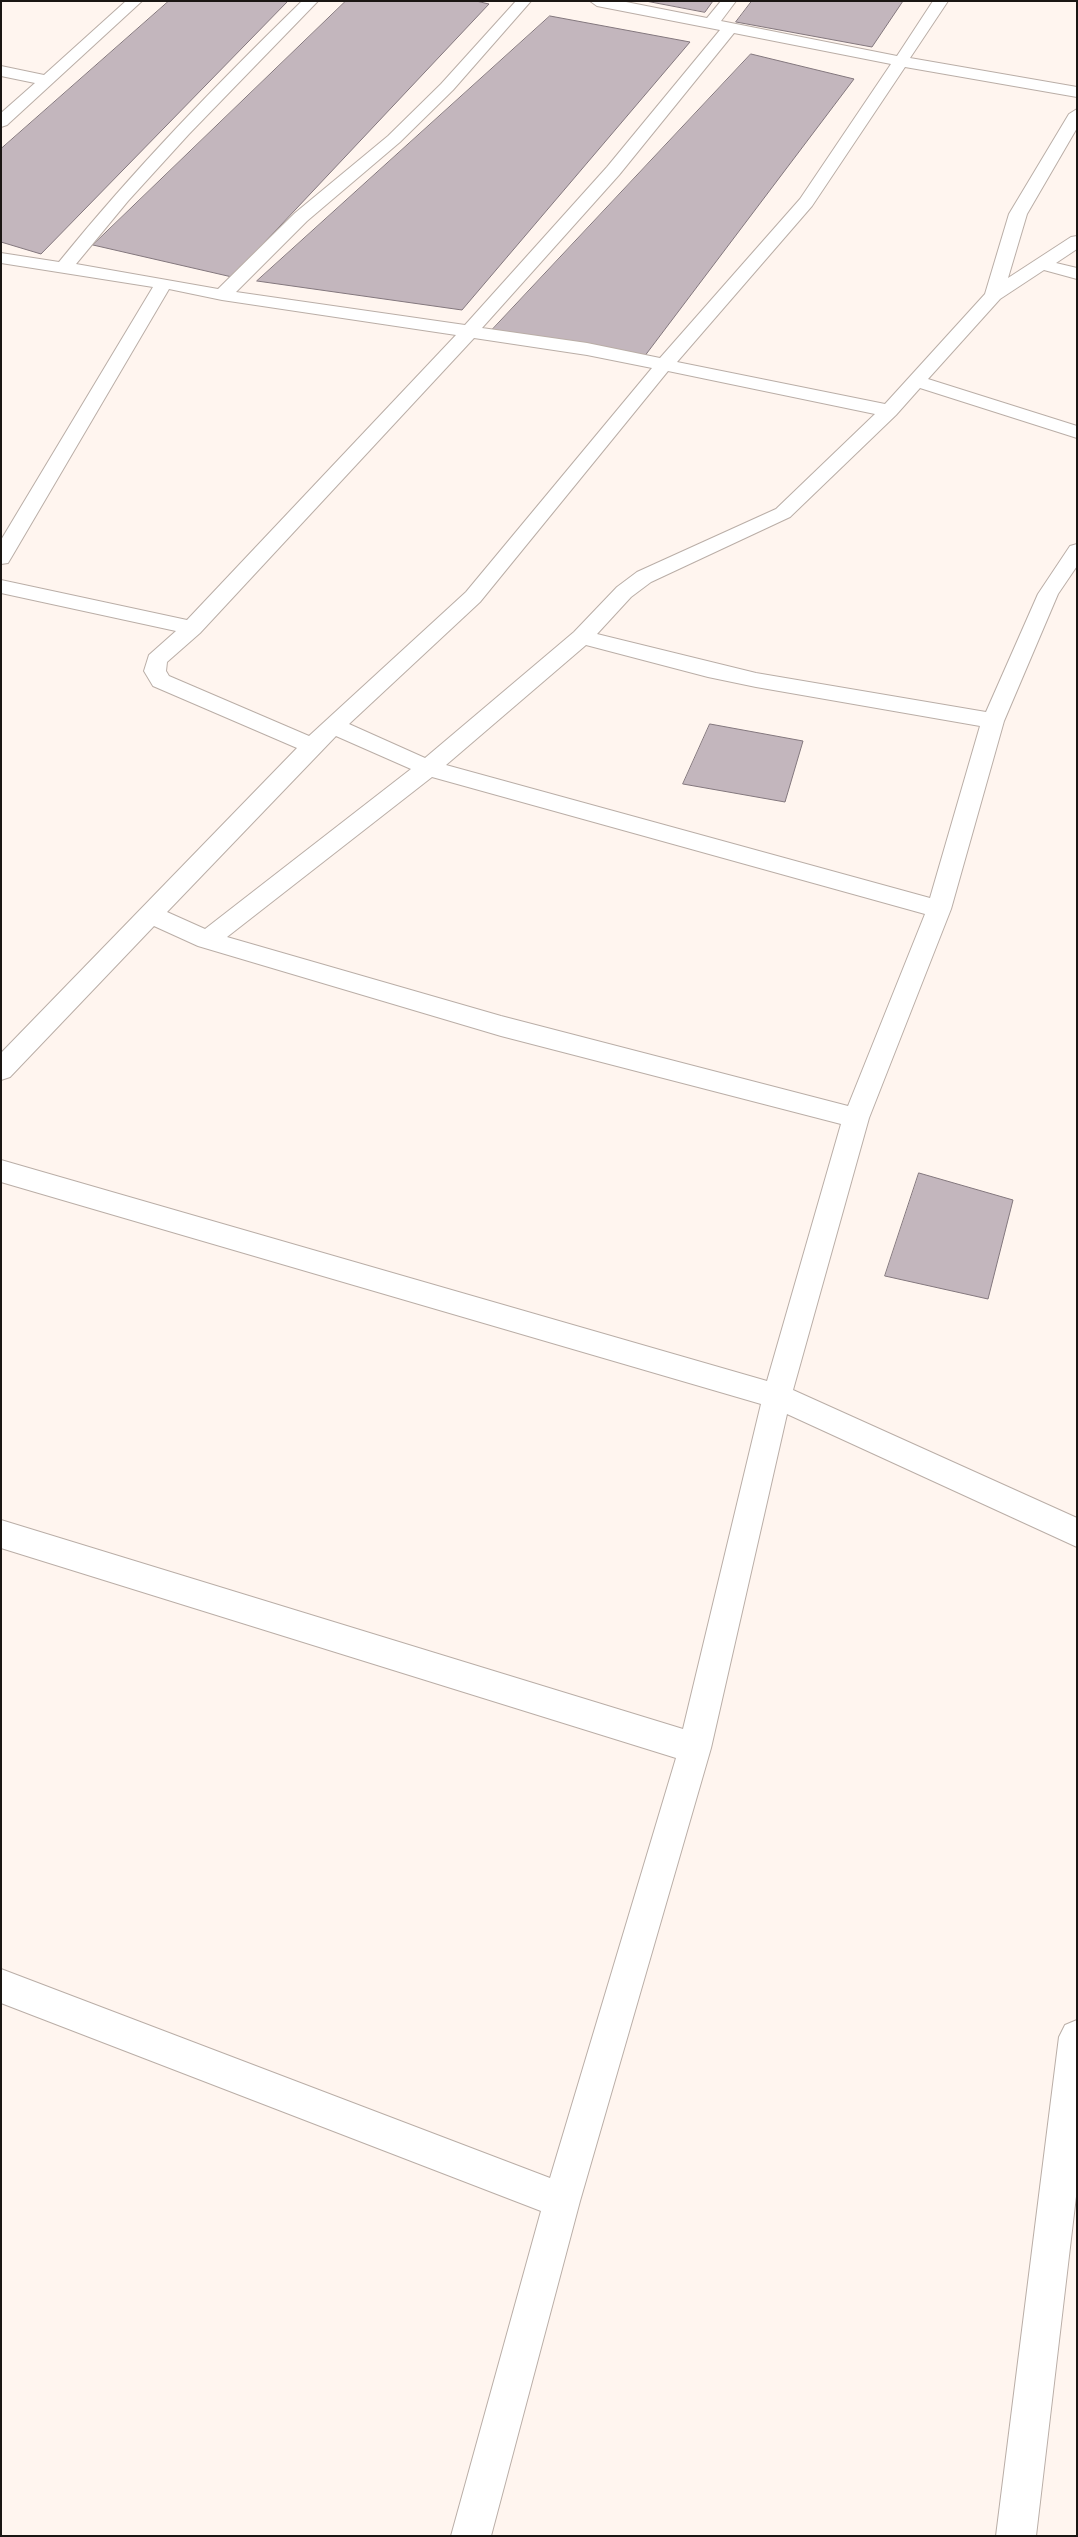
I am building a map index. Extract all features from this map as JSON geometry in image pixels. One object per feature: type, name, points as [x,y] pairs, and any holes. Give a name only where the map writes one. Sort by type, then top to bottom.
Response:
[{"type":"street","points":[[1,122],[135,1]]},
{"type":"street","points":[[64,266],[112,207],[230,80],[311,1]]},
{"type":"street","points":[[222,295],[301,217],[394,139],[448,87],[524,1]]},
{"type":"street","points":[[597,1],[719,27],[1077,92]]},
{"type":"street","points":[[312,746],[161,681],[156,671],[157,660],[192,628],[469,332],[613,171],[719,27],[729,1]]},
{"type":"street","points":[[1,1070],[312,746],[473,597],[663,366],[806,202],[941,1]]},
{"type":"street","points":[[1,71],[46,80]]},
{"type":"street","points":[[994,296],[1018,214],[1077,114]]},
{"type":"street","points":[[207,940],[428,768],[582,637],[624,592],[644,577],[783,513],[889,411],[994,296],[1044,265],[1077,241]]},
{"type":"street","points":[[1,258],[64,266],[222,295],[587,349],[889,411]]},
{"type":"street","points":[[1044,265],[1077,274]]},
{"type":"street","points":[[1,558],[164,283]]},
{"type":"street","points":[[916,381],[1077,432]]},
{"type":"street","points":[[471,2536],[562,2201],[695,1748],[777,1396],[856,1118],[939,909],[993,721],[1048,594],[1077,550]]},
{"type":"street","points":[[1,586],[192,628]]},
{"type":"street","points":[[582,637],[708,670],[756,680],[993,721]]},
{"type":"street","points":[[333,726],[428,768],[939,909]]},
{"type":"street","points":[[150,914],[207,940],[501,1026],[856,1118]]},
{"type":"street","points":[[1,1171],[777,1396],[1077,1532]]},
{"type":"street","points":[[1,1534],[695,1748]]},
{"type":"street","points":[[1,1986],[562,2201]]},
{"type":"street","points":[[1016,2536],[1077,2037]]},
{"type":"building","points":[[169,1],[288,1],[41,254],[1,242],[1,149]]},
{"type":"building","points":[[346,1],[476,1],[489,4],[232,277],[93,245]]},
{"type":"building","points":[[646,1],[713,1],[705,12]]},
{"type":"building","points":[[752,1],[903,1],[872,47],[736,22]]},
{"type":"building","points":[[550,16],[690,42],[462,310],[257,281]]},
{"type":"building","points":[[751,54],[854,79],[644,357],[492,330]]},
{"type":"building","points":[[710,724],[803,741],[785,802],[683,784]]},
{"type":"building","points":[[919,1173],[1013,1200],[988,1299],[885,1276]]}]
